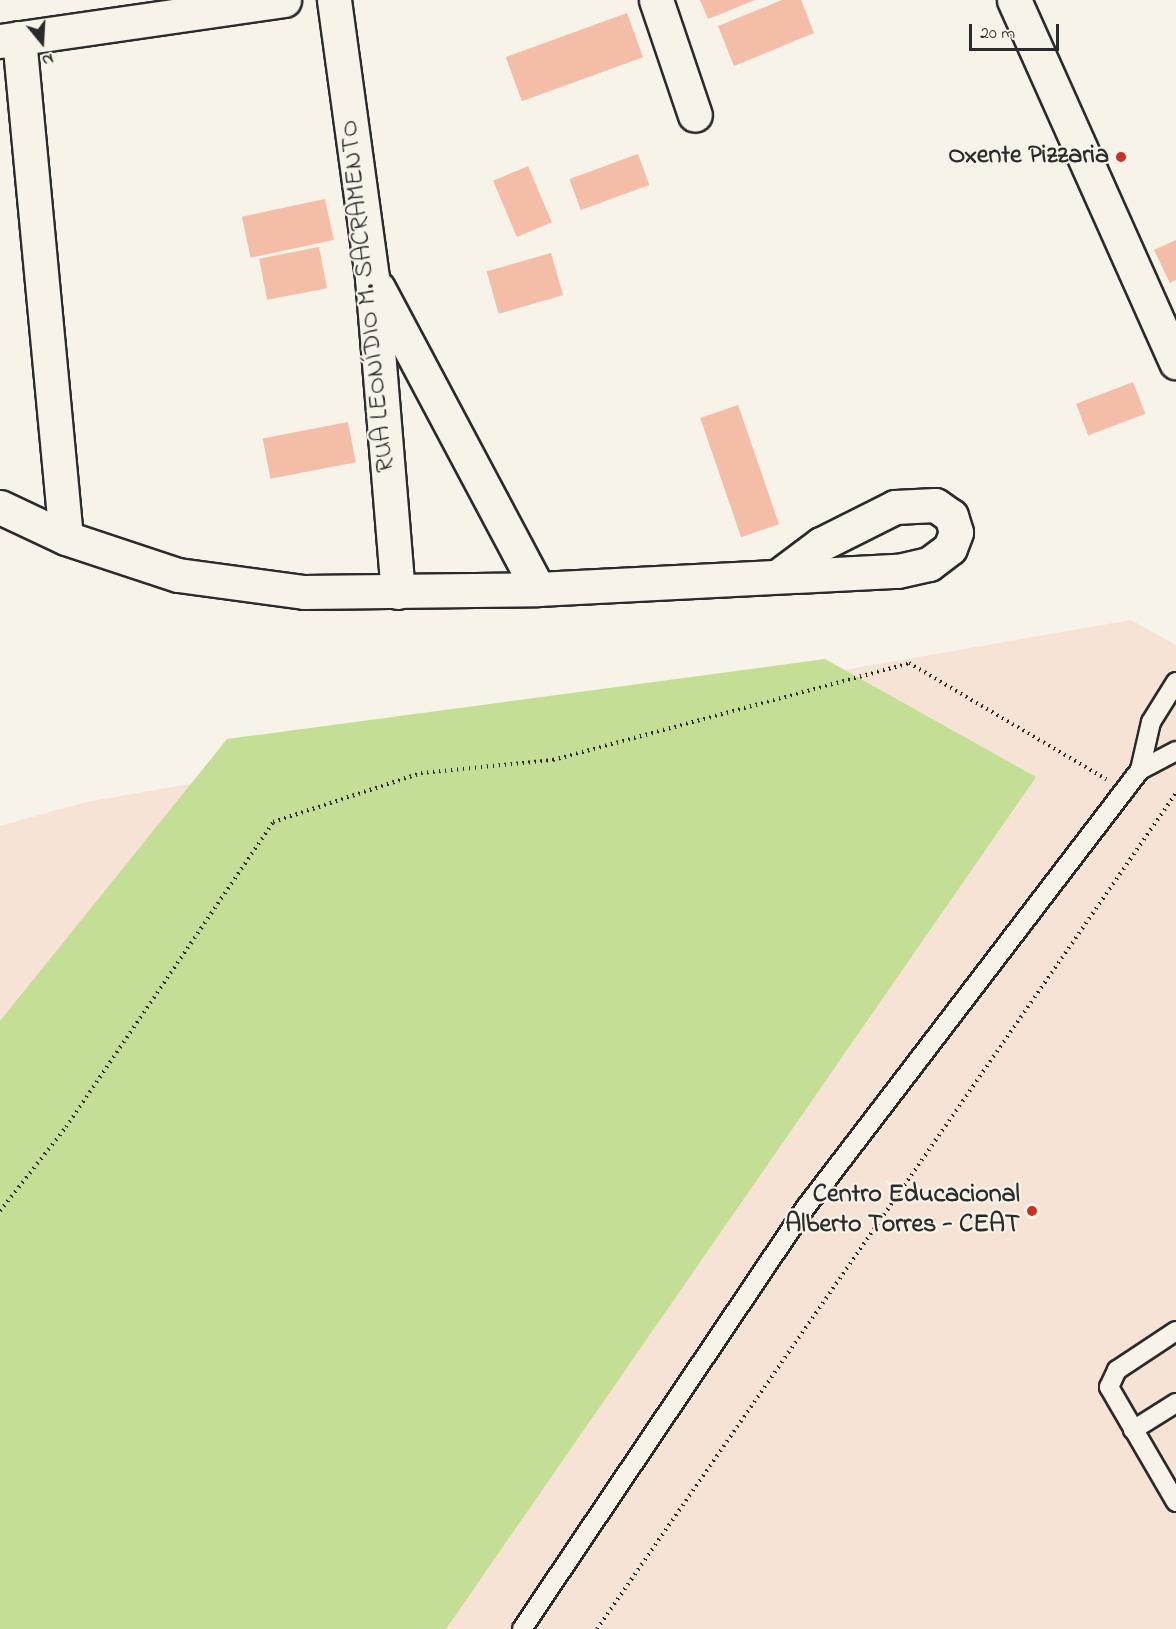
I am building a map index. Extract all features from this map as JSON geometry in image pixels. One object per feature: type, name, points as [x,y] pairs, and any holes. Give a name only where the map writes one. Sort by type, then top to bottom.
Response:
[{"type":"street","points":[[66,538],[10,40],[284,0]]},
{"type":"street","name":"RUA LEONÍDIO M. SACRAMENTO","points":[[334,0],[372,278],[398,592]]},
{"type":"street","points":[[656,0],[695,115]]},
{"type":"street","points":[[1014,0],[1176,362]]},
{"type":"street","points":[[372,278],[538,588]]},
{"type":"street","points":[[0,507],[66,538],[178,575],[241,587],[398,592],[538,588],[781,574]]},
{"type":"lane","points":[[1140,770],[1151,722],[1176,682]]},
{"type":"lane","points":[[522,1629],[806,1207],[1140,770],[1176,751]]},
{"type":"lane","points":[[1176,1331],[1118,1370],[1111,1381],[1111,1397],[1176,1502]]},
{"type":"lane","points":[[1133,1430],[1176,1403]]},
{"type":"path","points":[[0,1211],[66,1127],[273,822],[421,774],[554,760],[909,663],[1124,790]]},
{"type":"path","points":[[597,1629],[1176,793]]},
{"type":"shaded area","points":[[1131,620],[1176,645],[1176,1629],[599,1629],[613,1607],[597,1629],[0,1629],[0,826],[86,802]]},
{"type":"green space","points":[[825,659],[1036,777],[446,1629],[0,1629],[0,1021],[227,739]]},
{"type":"building","points":[[700,0],[755,0],[708,19]]},
{"type":"building","points":[[782,0],[801,0],[814,33],[734,66],[718,26]]},
{"type":"building","points":[[627,13],[643,57],[522,101],[506,57]]},
{"type":"building","points":[[638,154],[649,185],[581,210],[569,179]]},
{"type":"building","points":[[528,166],[552,222],[517,237],[493,181]]},
{"type":"building","points":[[325,199],[334,240],[251,258],[242,217]]},
{"type":"building","points":[[1176,240],[1176,280],[1170,283],[1154,250]]},
{"type":"building","points":[[319,247],[327,288],[267,300],[259,259]]},
{"type":"building","points":[[551,253],[563,295],[499,314],[487,271]]},
{"type":"building","points":[[1133,382],[1145,414],[1088,436],[1076,404]]},
{"type":"building","points":[[738,405],[779,524],[741,537],[700,418]]},
{"type":"building","points":[[348,422],[356,462],[270,479],[263,439]]},
{"type":"place","name":"Oxente Pizzaria","points":[[1121,157]]},
{"type":"place","name":"Centro Educacional Alberto Torres - CEAT","points":[[1032,1211]]}]
